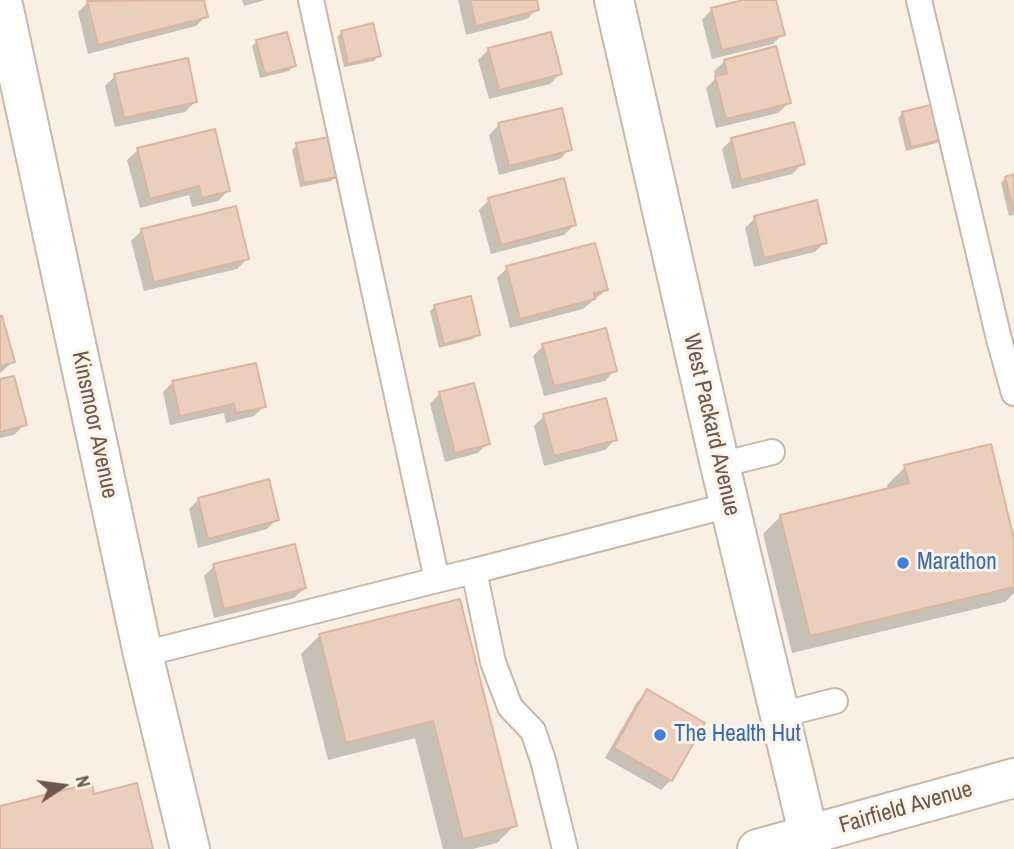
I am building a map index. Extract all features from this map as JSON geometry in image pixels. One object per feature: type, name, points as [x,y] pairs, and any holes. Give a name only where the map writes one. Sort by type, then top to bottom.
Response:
[{"type":"street","name":"Kinsmoor Avenue","points":[[2,0],[144,654],[190,849]]},
{"type":"street","name":"West Packard Avenue","points":[[614,0],[720,465],[810,842]]},
{"type":"street","name":"Fairfield Avenue","points":[[757,849],[810,842],[1014,778]]},
{"type":"lane","points":[[311,0],[437,580]]},
{"type":"lane","points":[[919,0],[1014,393]]},
{"type":"lane","points":[[720,465],[772,452]]},
{"type":"lane","points":[[144,654],[730,505]]},
{"type":"lane","points":[[474,571],[493,662],[510,707],[533,731],[565,849]]},
{"type":"lane","points":[[780,715],[835,701]]},
{"type":"building","points":[[204,0],[208,17],[98,45],[87,1]]},
{"type":"building","points":[[470,0],[537,0],[539,10],[476,26]]},
{"type":"building","points":[[743,0],[776,0],[785,35],[722,50],[711,8]]},
{"type":"building","points":[[373,23],[381,56],[348,64],[341,31]]},
{"type":"building","points":[[287,32],[296,66],[265,74],[256,40]]},
{"type":"building","points":[[551,32],[562,74],[499,90],[488,48]]},
{"type":"building","points":[[776,46],[791,103],[726,119],[715,76],[727,74],[724,60]]},
{"type":"building","points":[[188,58],[197,102],[124,118],[114,74]]},
{"type":"building","points":[[935,104],[944,139],[911,147],[902,112]]},
{"type":"building","points":[[562,108],[572,150],[509,166],[498,123]]},
{"type":"building","points":[[794,122],[805,164],[741,180],[731,138]]},
{"type":"building","points":[[215,129],[230,191],[202,198],[199,186],[150,199],[137,148]]},
{"type":"building","points":[[330,137],[338,177],[304,183],[296,143]]},
{"type":"building","points":[[1014,174],[1014,212],[1005,177]]},
{"type":"building","points":[[564,178],[576,225],[501,245],[488,198]]},
{"type":"building","points":[[817,200],[827,243],[764,258],[754,216]]},
{"type":"building","points":[[236,206],[249,259],[154,282],[141,229]]},
{"type":"building","points":[[595,243],[608,290],[594,293],[595,299],[520,319],[506,266]]},
{"type":"building","points":[[471,296],[480,335],[444,344],[434,305]]},
{"type":"building","points":[[0,316],[15,362],[0,366]]},
{"type":"building","points":[[606,328],[617,371],[554,386],[542,344]]},
{"type":"building","points":[[256,363],[266,407],[236,413],[234,404],[180,416],[172,381]]},
{"type":"building","points":[[14,376],[27,425],[0,432],[0,379]]},
{"type":"building","points":[[474,383],[490,444],[455,453],[439,392]]},
{"type":"building","points":[[606,398],[617,440],[554,456],[543,414]]},
{"type":"building","name":"Marathon","points":[[991,444],[1014,539],[1014,587],[810,636],[780,515],[909,483],[904,465]]},
{"type":"building","points":[[269,479],[279,520],[208,539],[198,498]]},
{"type":"building","points":[[295,544],[306,588],[224,609],[213,564]]},
{"type":"building","points":[[460,599],[517,826],[463,839],[433,721],[346,743],[319,634]]},
{"type":"building","name":"The Health Hut","points":[[647,689],[705,723],[672,781],[614,748]]},
{"type":"building","points":[[92,783],[94,794],[137,783],[153,849],[0,849],[0,806]]},
{"type":"place","name":"Marathon","points":[[903,563]]},
{"type":"place","name":"The Health Hut","points":[[660,735]]}]
